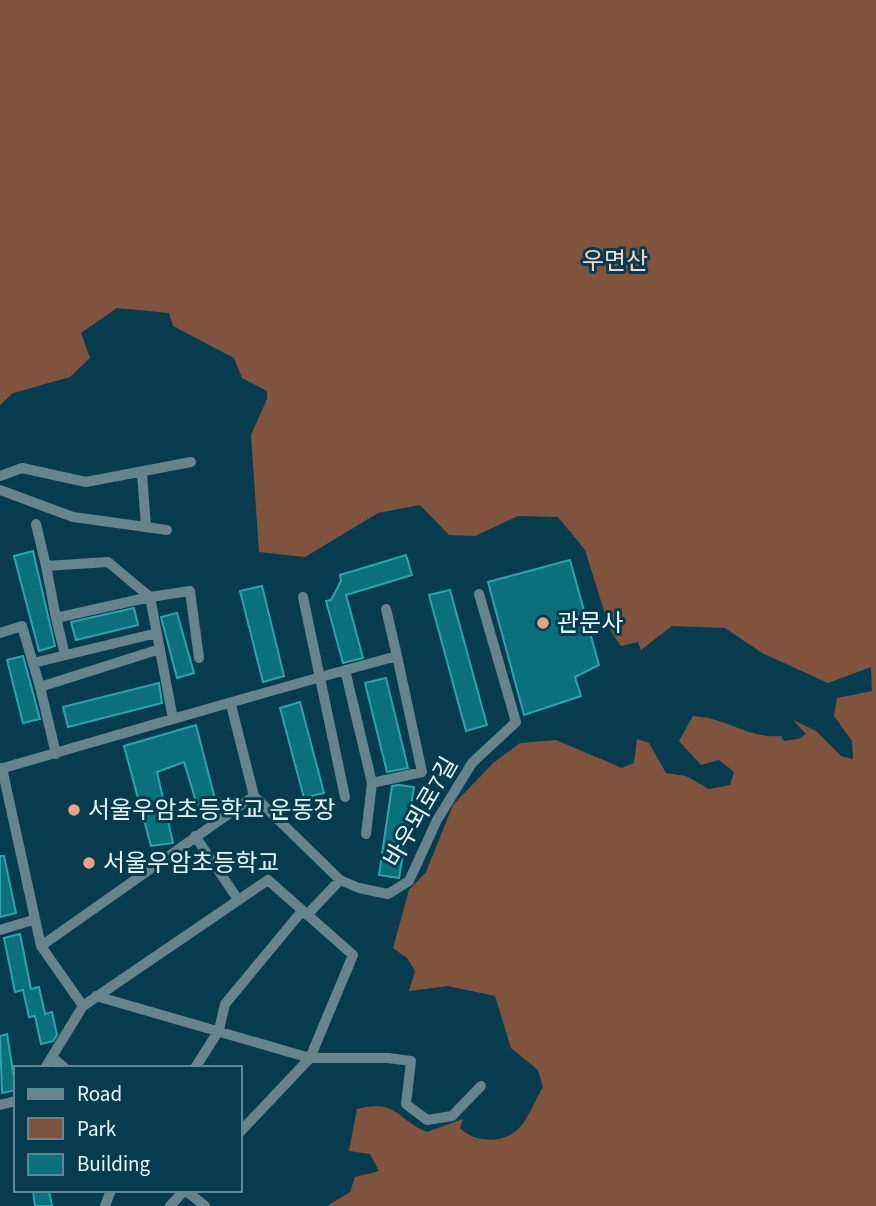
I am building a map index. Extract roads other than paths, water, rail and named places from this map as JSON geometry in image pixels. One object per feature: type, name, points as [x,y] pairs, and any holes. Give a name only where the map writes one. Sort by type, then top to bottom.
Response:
[{"type":"street","points":[[0,476],[22,468],[86,482],[191,462]]},
{"type":"street","points":[[142,472],[146,527]]},
{"type":"street","points":[[0,490],[73,516],[167,530]]},
{"type":"street","points":[[36,524],[65,656]]},
{"type":"street","points":[[46,566],[108,562],[150,597],[173,719]]},
{"type":"street","points":[[56,618],[190,591],[199,659]]},
{"type":"street","name":"바우뫼로7길","points":[[254,796],[340,880],[359,888],[388,894],[409,880],[437,820],[472,763],[516,722],[479,594]]},
{"type":"street","points":[[303,597],[322,676],[345,797]]},
{"type":"street","points":[[372,783],[422,772],[386,610]]},
{"type":"street","points":[[0,633],[22,626],[40,687],[55,754]]},
{"type":"street","points":[[33,663],[157,633]]},
{"type":"street","points":[[40,687],[160,649]]},
{"type":"street","points":[[83,1006],[41,946],[33,920],[1,768],[397,656]]},
{"type":"street","points":[[345,670],[372,783],[366,834]]},
{"type":"street","points":[[41,946],[254,796],[231,705]]},
{"type":"street","points":[[195,836],[237,898]]},
{"type":"street","points":[[46,1066],[83,1006],[237,898],[268,880],[353,955],[310,1058],[242,1130]]},
{"type":"street","points":[[196,1066],[219,1030],[225,1004],[304,913],[340,880]]},
{"type":"street","points":[[0,930],[33,920]]},
{"type":"street","points":[[96,996],[310,1058],[388,1058],[411,1061],[407,1104],[427,1120],[452,1116],[481,1087]]},
{"type":"street","points":[[52,1057],[63,1066]]},
{"type":"street","points":[[170,1206],[183,1192]]},
{"type":"street","points":[[188,1192],[205,1206]]},
{"type":"place","name":"관문사","points":[[543,623]]},
{"type":"place","name":"서울우암초등학교 운동장","points":[[74,810]]},
{"type":"place","name":"서울우암초등학교","points":[[89,863]]},
{"type":"park label","name":"우면산","points":[[615,261]]}]
